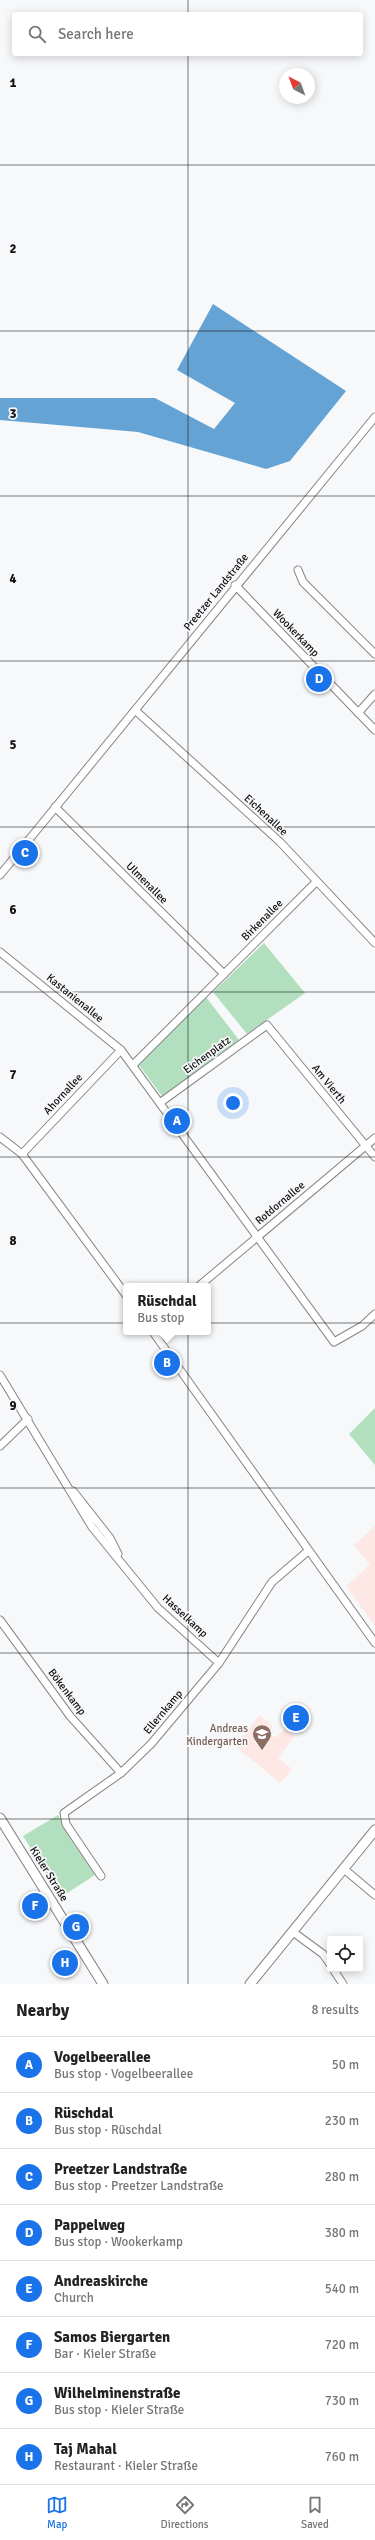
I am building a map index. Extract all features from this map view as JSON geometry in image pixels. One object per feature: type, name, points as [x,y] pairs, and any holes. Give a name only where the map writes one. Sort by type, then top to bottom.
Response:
[{"type":"street","name":"Preetzer Landstraße","points":[[0,876],[235,585],[375,417]]},
{"type":"street","points":[[298,570],[303,582],[375,654]]},
{"type":"street","name":"Wookerkamp","points":[[235,585],[375,730]]},
{"type":"street","points":[[358,713],[375,694]]},
{"type":"street","name":"Eichenallee","points":[[135,710],[280,842],[375,943]]},
{"type":"street","name":"Ulmenallee","points":[[55,807],[224,974]]},
{"type":"street","name":"Birkenallee","points":[[224,974],[316,882]]},
{"type":"street","name":"Kastanienallee","points":[[0,952],[121,1050],[161,1102],[334,1342],[362,1326],[375,1314]]},
{"type":"street","points":[[133,1065],[224,974]]},
{"type":"street","name":"Eichenplatz","points":[[161,1102],[266,1025]]},
{"type":"street","name":"Am Vierth","points":[[266,1025],[375,1157]]},
{"type":"street","name":"Ahornallee","points":[[22,1154],[121,1050]]},
{"type":"street","points":[[0,1137],[22,1154],[123,1291]]},
{"type":"street","name":"Rotdornallee","points":[[202,1283],[375,1138]]},
{"type":"street","points":[[155,1335],[375,1643]]},
{"type":"street","name":"Hasselkamp","points":[[0,1376],[28,1419],[62,1480],[92,1527],[124,1564],[158,1608],[219,1663]]},
{"type":"street","points":[[0,1446],[28,1419]]},
{"type":"street","name":"Ellernkamp","points":[[101,1876],[66,1824],[64,1813],[121,1773],[151,1744],[219,1663],[272,1582],[308,1551]]},
{"type":"street","name":"Bökenkamp","points":[[0,1620],[70,1716],[121,1773]]},
{"type":"street","name":"Kieler Straße","points":[[0,1818],[103,1984]]},
{"type":"street","points":[[250,1984],[375,1830]]},
{"type":"street","points":[[344,1869],[375,1895]]},
{"type":"street","points":[[293,1932],[323,1954],[327,1960]]},
{"type":"street","points":[[335,1972],[343,1984]]},
{"type":"shaded area","points":[[375,1526],[375,1626],[346,1586],[370,1565],[354,1545]]},
{"type":"shaded area","name":"Andreas Kindergarten","points":[[260,1715],[273,1726],[269,1733],[275,1738],[285,1729],[294,1737],[278,1758],[292,1769],[280,1783],[235,1746]]},
{"type":"green space","points":[[264,943],[305,993],[247,1034],[213,992]]},
{"type":"green space","points":[[206,997],[239,1040],[162,1096],[139,1065]]},
{"type":"green space","points":[[375,1408],[375,1465],[349,1434]]},
{"type":"green space","points":[[58,1815],[95,1875],[61,1897],[23,1836]]},
{"type":"water","points":[[213,304],[346,391],[290,461],[266,469],[138,432],[0,420],[0,398],[155,398],[214,429],[235,403],[177,370]]},
{"type":"place","name":"Pappelweg","points":[[319,679]]},
{"type":"place","name":"Preetzer Landstraße","points":[[25,853]]},
{"type":"place","name":"Vogelbeerallee","points":[[177,1121]]},
{"type":"place","name":"Rüschdal","points":[[167,1363]]},
{"type":"place","name":"Andreaskirche","points":[[296,1718]]},
{"type":"place","name":"Andreas Kindergarten","points":[[262,1751]]},
{"type":"place","name":"Samos Biergarten","points":[[35,1906]]},
{"type":"place","name":"Wilhelminenstraße","points":[[76,1927]]},
{"type":"place","name":"Taj Mahal","points":[[65,1963]]}]
